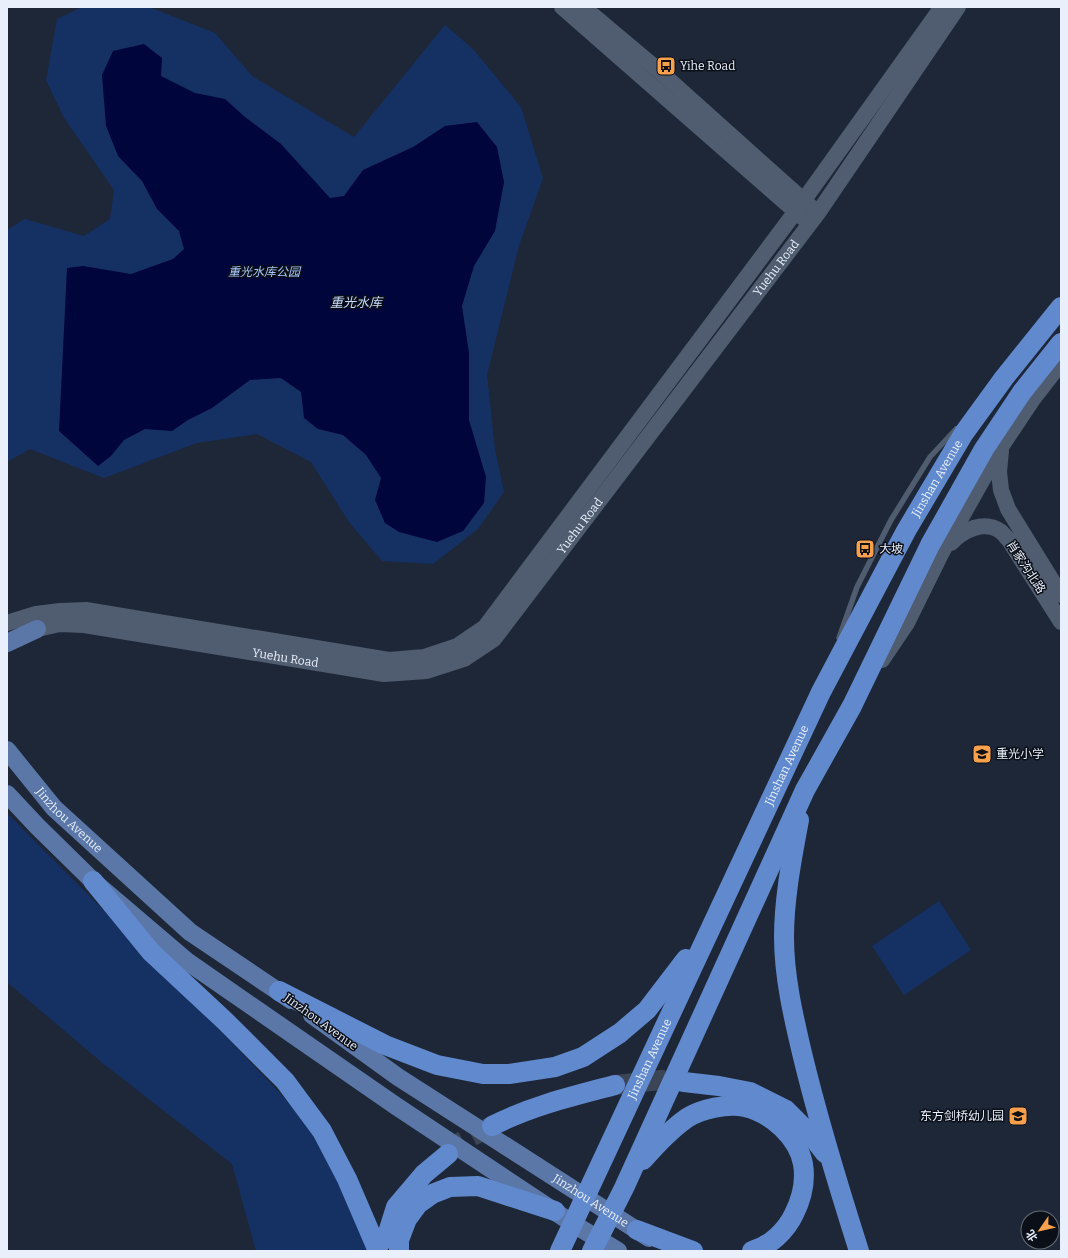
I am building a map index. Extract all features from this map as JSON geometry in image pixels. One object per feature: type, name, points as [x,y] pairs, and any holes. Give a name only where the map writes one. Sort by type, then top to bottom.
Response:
[{"type":"highway","name":"Jinshan Avenue","points":[[561,1248],[821,692],[906,531],[964,434],[1004,378],[1061,307]]},
{"type":"highway","name":"Jinshan Avenue","points":[[592,1251],[627,1182],[805,790],[852,706],[930,545],[984,449],[1022,392],[1061,343]]},
{"type":"highway","points":[[805,790],[787,892],[784,937],[787,981],[791,1009],[812,1095],[830,1160],[859,1251]]},
{"type":"highway","points":[[93,881],[151,952],[224,1020],[284,1081],[322,1131],[347,1179],[378,1251]]},
{"type":"highway","points":[[279,991],[385,1045],[437,1065],[483,1074],[509,1074],[555,1067],[583,1058],[620,1033],[647,1010],[671,980],[712,923]]},
{"type":"highway","points":[[684,1082],[719,1086],[750,1092],[786,1110],[810,1135],[830,1160]]},
{"type":"highway","points":[[492,1126],[512,1116],[550,1102],[615,1085]]},
{"type":"highway","points":[[627,1182],[664,1136],[687,1118],[707,1109],[729,1106],[745,1106],[764,1115],[781,1126],[795,1143],[803,1163],[804,1184],[800,1202],[791,1221],[778,1236],[757,1250],[752,1251]]},
{"type":"highway","points":[[383,1251],[396,1206],[424,1174],[448,1154]]},
{"type":"highway","points":[[399,1251],[399,1240],[407,1219],[418,1204],[432,1194],[450,1187],[478,1186],[555,1211]]},
{"type":"highway","points":[[636,1230],[693,1251]]},
{"type":"main road","points":[[562,7],[800,205]]},
{"type":"main road","points":[[584,7],[658,70],[814,219]]},
{"type":"main road","name":"Yuehu Road","points":[[7,624],[36,614],[60,610],[86,610],[388,660],[424,657],[457,646],[485,628],[800,205],[942,7]]},
{"type":"main road","name":"Yuehu Road","points":[[7,638],[60,624],[84,625],[384,674],[427,671],[464,659],[494,639],[814,219],[958,7]]},
{"type":"main road","points":[[852,706],[907,623],[942,552],[1001,447],[1033,400],[1061,363]]},
{"type":"main road","name":"肖家沟北路","points":[[1001,447],[1001,490],[1008,509],[1061,595]]},
{"type":"main road","name":"肖家沟北路","points":[[942,552],[957,536],[967,530],[978,526],[1000,530],[1009,540],[1061,622]]},
{"type":"main road","points":[[7,643],[37,629]]},
{"type":"main road","name":"Jinzhou Avenue","points":[[7,754],[54,808],[190,932],[279,991],[398,1076],[670,1251]]},
{"type":"main road","name":"Jinzhou Avenue","points":[[7,794],[93,881],[188,962],[396,1106],[575,1225],[618,1251]]},
{"type":"lane","points":[[967,418],[1004,378]]},
{"type":"lane","points":[[836,647],[857,587],[891,520],[930,457],[962,423]]},
{"type":"lane","points":[[821,692],[834,654]]},
{"type":"green space","name":"重光水库","points":[[82,7],[149,7],[215,33],[252,76],[354,137],[445,25],[473,49],[521,107],[543,178],[519,246],[487,375],[495,449],[504,492],[478,529],[433,564],[382,561],[349,522],[311,462],[257,434],[197,443],[104,478],[30,449],[7,462],[7,230],[25,219],[84,236],[110,219],[114,190],[64,118],[46,80],[57,19]]},
{"type":"green space","points":[[7,813],[151,958],[298,1112],[317,1137],[370,1251],[256,1251],[232,1164],[100,1061],[7,982]]},
{"type":"green space","points":[[939,901],[971,950],[904,995],[872,946]]},
{"type":"water","name":"重光水库","points":[[144,44],[162,58],[161,76],[195,93],[225,99],[245,117],[281,144],[330,198],[344,196],[363,170],[413,147],[445,126],[477,122],[497,147],[504,182],[495,231],[474,266],[462,306],[469,353],[469,420],[486,477],[484,503],[463,531],[437,542],[399,532],[385,523],[375,500],[381,478],[366,455],[343,435],[318,429],[304,418],[301,392],[281,378],[250,380],[212,408],[188,420],[172,431],[145,429],[124,440],[111,456],[98,466],[59,431],[67,268],[83,266],[131,274],[173,259],[184,249],[179,231],[157,209],[142,181],[118,156],[106,126],[102,75],[113,51]]},
{"type":"tunnel","points":[[615,1085],[661,1080],[684,1082]]},
{"type":"tunnel","points":[[448,1154],[461,1142],[492,1126]]},
{"type":"place","name":"Yihe Road","points":[[666,66]]},
{"type":"place","name":"大坡","points":[[865,549]]},
{"type":"place","name":"重光小学","points":[[982,754]]},
{"type":"place","name":"东方剑桥幼儿园","points":[[1018,1116]]},
{"type":"park label","name":"重光水库公园","points":[[264,272]]}]
